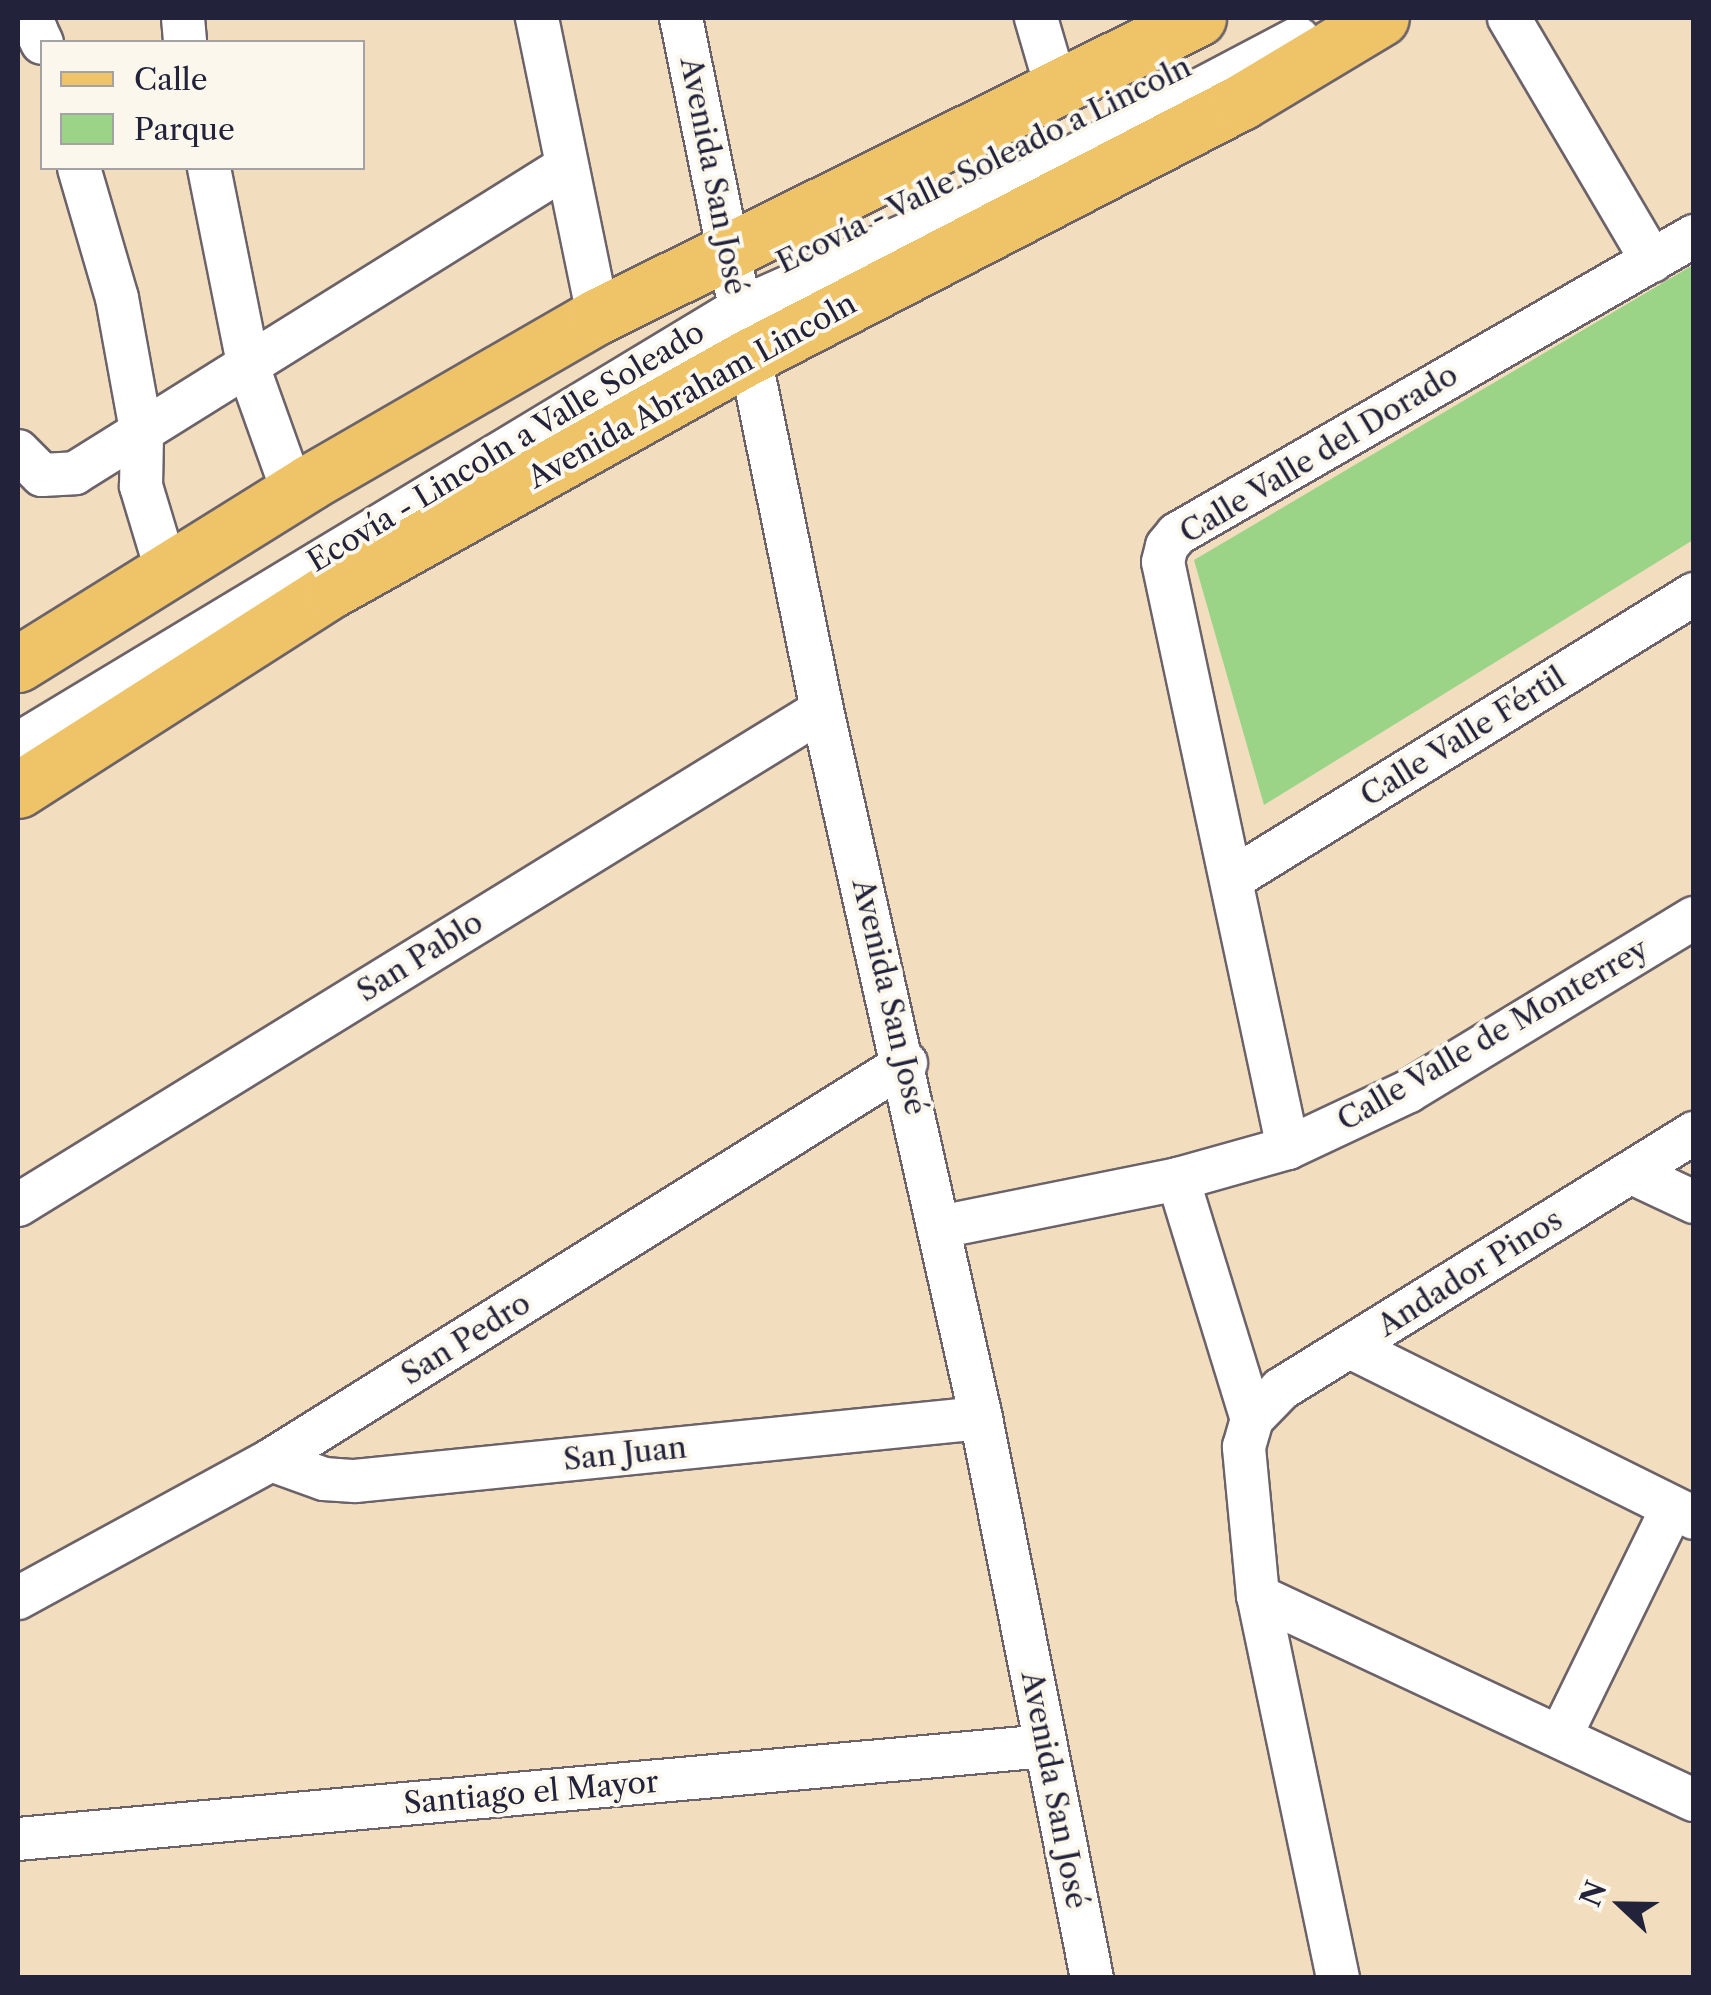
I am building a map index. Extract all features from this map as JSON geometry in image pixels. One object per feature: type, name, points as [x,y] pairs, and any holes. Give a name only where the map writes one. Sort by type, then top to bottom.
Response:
[{"type":"main road","points":[[18,664],[293,492],[598,316],[739,300],[1058,90],[1198,18]]},
{"type":"main road","name":"Avenida Abraham Lincoln","points":[[18,790],[331,590],[739,300],[1242,102],[1381,18]]},
{"type":"street","points":[[537,18],[564,168],[598,316]]},
{"type":"street","name":"Avenida San José","points":[[681,18],[822,710],[906,1064],[981,1418],[1092,1978]]},
{"type":"street","points":[[1036,18],[1058,90]]},
{"type":"street","name":"Ecovía - Valle Soleado a Lincoln","points":[[18,711],[739,300],[1280,18]]},
{"type":"street","name":"Ecovía - Lincoln a Valle Soleado","points":[[18,744],[739,300],[1021,184],[1331,18]]},
{"type":"street","points":[[1509,18],[1652,260]]},
{"type":"street","points":[[18,22],[36,30],[41,40]]},
{"type":"street","points":[[18,451],[28,466],[58,477],[142,434],[249,369],[356,294],[564,168]]},
{"type":"street","points":[[80,170],[116,298],[142,434],[141,486],[166,569]]},
{"type":"street","points":[[210,170],[249,369],[293,492]]},
{"type":"street","name":"Calle Valle del Dorado","points":[[1288,1148],[1163,562],[1172,538],[1694,236]]},
{"type":"street","name":"Calle Valle Fértil","points":[[1232,878],[1694,594]]},
{"type":"street","name":"San Pablo","points":[[18,1205],[822,710]]},
{"type":"street","name":"Calle Valle de Monterrey","points":[[940,1227],[1178,1179],[1288,1148],[1409,1091],[1694,918]]},
{"type":"street","name":"San Pedro","points":[[18,1598],[272,1460],[906,1064]]},
{"type":"street","name":"Andador Pinos","points":[[1252,1419],[1280,1389],[1694,1133]]},
{"type":"street","points":[[1632,1173],[1694,1202]]},
{"type":"street","points":[[1178,1179],[1252,1419],[1244,1447],[1258,1596],[1338,1978]]},
{"type":"street","points":[[1350,1347],[1683,1513],[1560,1737]]},
{"type":"street","name":"San Juan","points":[[272,1460],[311,1476],[355,1481],[981,1418]]},
{"type":"street","points":[[1258,1596],[1694,1800]]},
{"type":"street","name":"Santiago el Mayor","points":[[18,1840],[1045,1746]]},
{"type":"green space","points":[[1693,265],[1693,540],[1264,805],[1194,560]]}]
